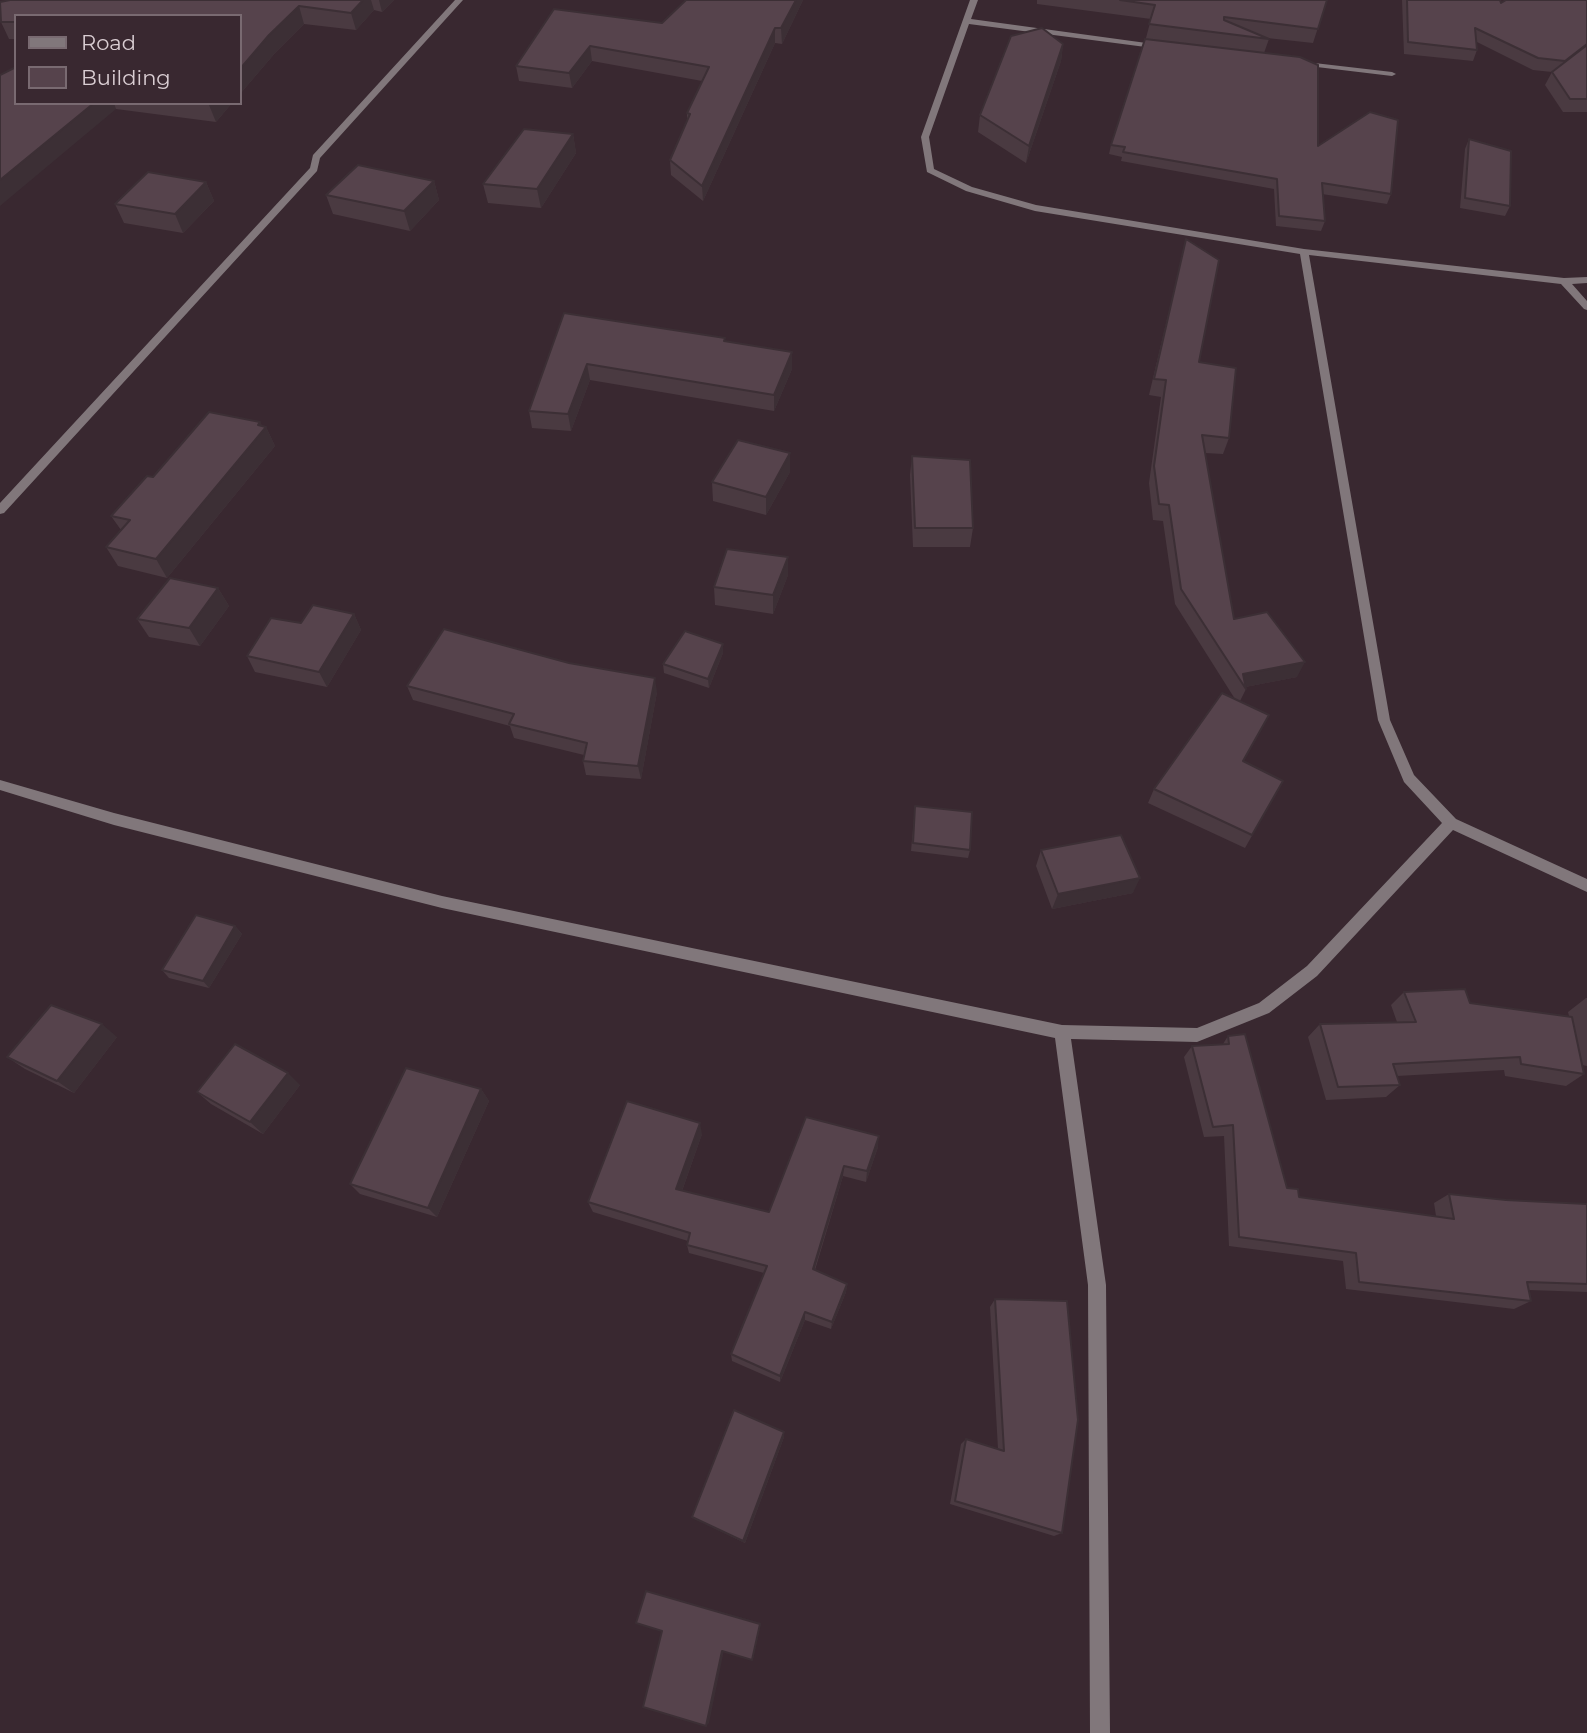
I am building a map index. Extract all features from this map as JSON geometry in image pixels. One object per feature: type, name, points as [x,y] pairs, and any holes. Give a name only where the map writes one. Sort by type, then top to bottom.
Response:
[{"type":"street","points":[[0,510],[314,169],[316,157],[459,0]]},
{"type":"street","points":[[974,0],[925,136],[930,170],[969,189],[1035,208],[1304,252],[1564,281],[1587,280]]},
{"type":"street","points":[[967,22],[1175,48]]},
{"type":"street","points":[[1283,61],[1392,74]]},
{"type":"street","points":[[1304,252],[1384,720],[1409,778],[1451,823],[1587,886]]},
{"type":"street","points":[[1564,281],[1587,307]]},
{"type":"street","points":[[0,785],[114,819],[442,902],[1062,1032],[1197,1035],[1264,1008],[1312,971],[1451,823]]},
{"type":"street","points":[[1062,1032],[1097,1285],[1100,1733]]},
{"type":"building","points":[[363,0],[351,13],[299,6],[242,67],[242,14],[14,14],[14,22],[1,22],[0,2]]},
{"type":"building","points":[[686,0],[796,0],[781,28],[775,28],[702,186],[670,160],[690,114],[687,113],[709,67],[590,46],[569,73],[516,66],[554,9],[662,23]]},
{"type":"building","points":[[1120,0],[1327,0],[1318,29],[1224,17],[1224,20],[1269,39],[1149,24],[1155,5]]},
{"type":"building","points":[[1407,0],[1500,0],[1501,3],[1506,0],[1587,0],[1587,44],[1565,61],[1538,58],[1475,28],[1477,50],[1408,42]]},
{"type":"building","points":[[1042,28],[1063,44],[1029,146],[980,115],[1011,36]]},
{"type":"building","points":[[1145,39],[1300,57],[1318,65],[1318,146],[1370,112],[1398,120],[1391,194],[1322,183],[1325,221],[1279,216],[1277,179],[1123,152],[1125,147],[1111,145]]},
{"type":"building","points":[[1587,45],[1587,99],[1570,99],[1552,72]]},
{"type":"building","points":[[14,68],[14,105],[92,105],[0,180],[0,75]]},
{"type":"building","points":[[524,129],[573,134],[537,189],[483,184]]},
{"type":"building","points":[[1469,139],[1511,151],[1510,206],[1465,198]]},
{"type":"building","points":[[358,165],[434,181],[404,211],[326,195]]},
{"type":"building","points":[[148,172],[206,182],[175,214],[115,204]]},
{"type":"building","points":[[1186,239],[1219,260],[1199,362],[1236,368],[1229,438],[1202,435],[1234,619],[1267,612],[1305,662],[1243,674],[1246,689],[1181,589],[1169,505],[1159,504],[1154,466],[1166,380],[1154,379]]},
{"type":"building","points":[[564,313],[725,338],[724,341],[792,352],[774,395],[587,364],[568,414],[529,411]]},
{"type":"building","points":[[209,412],[260,422],[258,425],[266,427],[156,559],[106,547],[130,520],[111,516],[147,476],[153,477]]},
{"type":"building","points":[[738,440],[790,453],[766,497],[712,482]]},
{"type":"building","points":[[912,456],[970,460],[973,528],[915,528]]},
{"type":"building","points":[[727,549],[788,557],[773,595],[714,587]]},
{"type":"building","points":[[170,578],[218,588],[189,628],[137,619]]},
{"type":"building","points":[[313,605],[354,614],[319,672],[247,656],[271,618],[301,623]]},
{"type":"building","points":[[444,629],[569,663],[655,678],[638,766],[583,761],[587,743],[509,724],[514,714],[407,686]]},
{"type":"building","points":[[685,631],[723,644],[708,679],[663,664]]},
{"type":"building","points":[[1222,693],[1269,715],[1243,761],[1283,781],[1252,835],[1154,789]]},
{"type":"building","points":[[915,806],[972,812],[970,850],[913,843]]},
{"type":"building","points":[[1121,835],[1140,878],[1058,894],[1041,850]]},
{"type":"building","points":[[196,915],[235,926],[203,981],[162,970]]},
{"type":"building","points":[[1465,989],[1470,1003],[1572,1017],[1584,1074],[1521,1064],[1520,1057],[1393,1064],[1400,1085],[1338,1087],[1320,1024],[1416,1022],[1404,992]]},
{"type":"building","points":[[51,1005],[102,1024],[57,1081],[7,1057]]},
{"type":"building","points":[[1245,1034],[1287,1188],[1298,1189],[1299,1197],[1454,1219],[1449,1194],[1587,1204],[1587,1284],[1527,1282],[1531,1301],[1359,1282],[1356,1253],[1239,1237],[1233,1125],[1213,1127],[1192,1046],[1229,1044],[1228,1036]]},
{"type":"building","points":[[235,1044],[288,1073],[250,1122],[197,1092]]},
{"type":"building","points":[[406,1068],[481,1089],[428,1208],[350,1184]]},
{"type":"building","points":[[627,1101],[700,1123],[676,1189],[769,1212],[806,1117],[879,1136],[867,1171],[844,1166],[813,1269],[847,1284],[832,1322],[805,1312],[780,1376],[731,1354],[767,1266],[687,1245],[690,1233],[588,1202]]},
{"type":"building","points":[[995,1299],[1067,1301],[1078,1420],[1062,1533],[955,1501],[966,1439],[1004,1451]]},
{"type":"building","points":[[734,1410],[784,1432],[743,1541],[692,1517]]},
{"type":"building","points":[[646,1591],[760,1624],[752,1660],[722,1651],[706,1726],[643,1707],[662,1631],[636,1623]]}]
